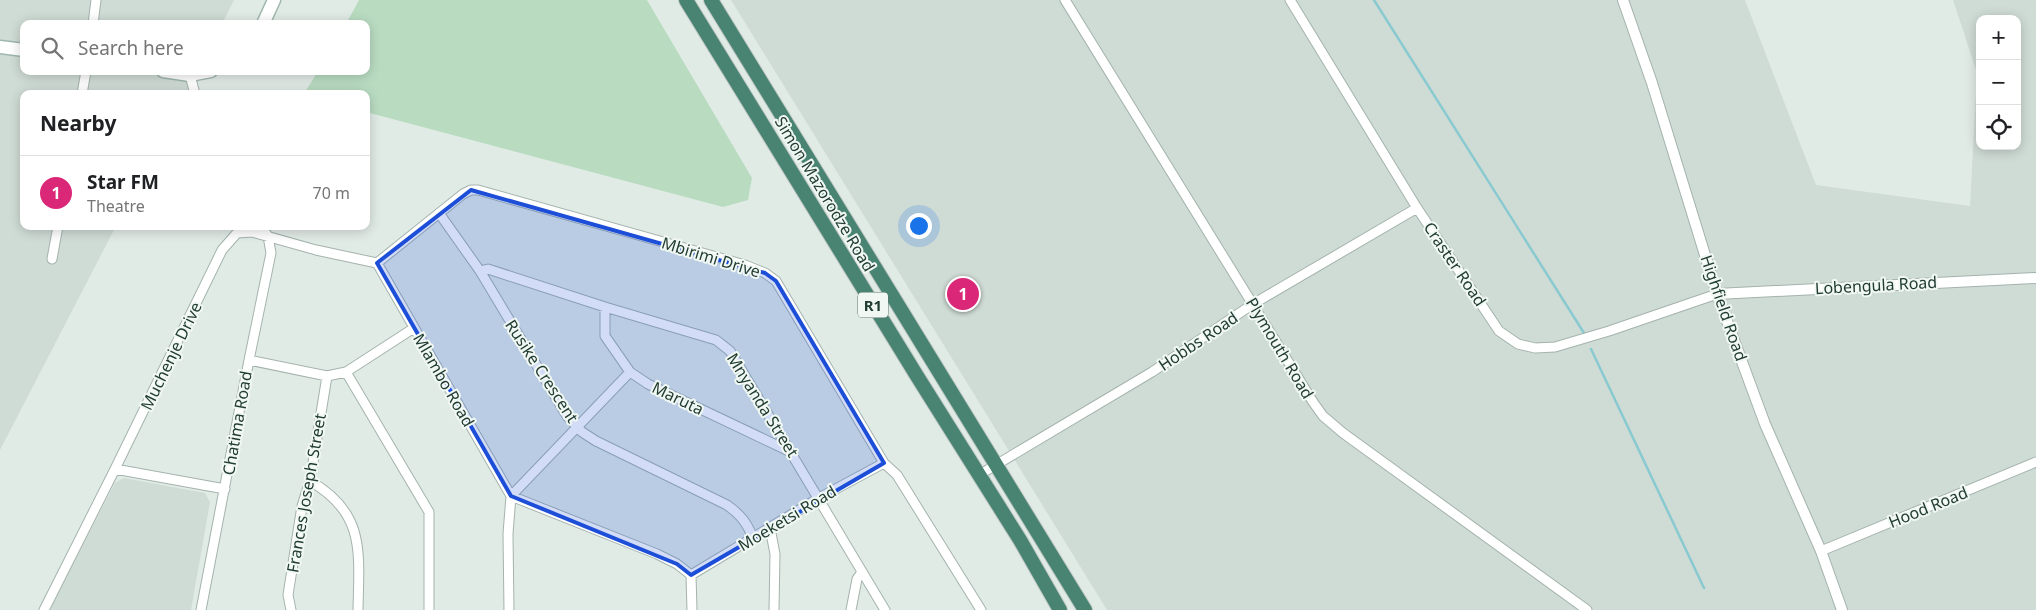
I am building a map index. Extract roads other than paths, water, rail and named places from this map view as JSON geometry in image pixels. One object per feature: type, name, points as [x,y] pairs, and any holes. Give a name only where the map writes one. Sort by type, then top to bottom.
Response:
[{"type":"highway","name":"Simon Mazorodze Road","points":[[686,0],[1020,540],[1060,610]]},
{"type":"highway","name":"Simon Mazorodze Road","points":[[711,0],[1085,610]]},
{"type":"highway","points":[[995,466],[996,484],[1014,513],[1020,540]]},
{"type":"main road","points":[[264,20],[274,0]]},
{"type":"main road","points":[[0,46],[20,49]]},
{"type":"street","points":[[94,20],[96,0]]},
{"type":"street","name":"Plymouth Road","points":[[1065,0],[1254,304],[1312,402],[1323,416],[1343,433],[1587,610]]},
{"type":"street","name":"Craster Road","points":[[1290,0],[1417,208],[1499,331],[1518,344],[1535,348],[1555,347],[1610,332],[1717,294]]},
{"type":"street","name":"Highfield Road","points":[[1623,0],[1655,92],[1717,294],[1766,424],[1820,551],[1842,610]]},
{"type":"street","points":[[83,90],[85,75]]},
{"type":"street","points":[[190,75],[194,90]]},
{"type":"street","name":"Mbirimi Drive","points":[[377,263],[463,194],[471,190],[478,190],[745,265],[765,273],[776,281],[884,464],[897,475],[981,610]]},
{"type":"street","name":"Hobbs Road","points":[[979,475],[1152,372],[1254,304],[1417,208]]},
{"type":"street","name":"Rusike Crescent","points":[[439,213],[480,271],[567,416],[577,427],[596,441],[727,505],[746,522],[753,538]]},
{"type":"street","points":[[52,259],[57,230]]},
{"type":"street","points":[[263,230],[268,236]]},
{"type":"street","name":"Muchenje Drive","points":[[44,610],[222,250],[237,233],[252,232],[316,250],[377,263]]},
{"type":"street","name":"Chatima Road","points":[[201,610],[248,360],[271,253],[268,236]]},
{"type":"street","name":"Mlambo Road","points":[[377,263],[511,496]]},
{"type":"street","name":"Mnyanda Street","points":[[480,271],[488,270],[716,340],[725,345],[793,454],[885,610]]},
{"type":"street","name":"Lobengula Road","points":[[1717,294],[2036,278]]},
{"type":"street","name":"Maruta","points":[[605,307],[605,336],[630,372],[648,384],[793,454]]},
{"type":"street","points":[[248,360],[327,376],[346,372],[414,328]]},
{"type":"street","points":[[346,372],[429,512],[429,610]]},
{"type":"street","points":[[509,610],[508,534],[511,496],[630,372]]},
{"type":"street","name":"Frances Joseph Street","points":[[291,610],[288,595],[302,506],[310,481],[327,376]]},
{"type":"street","name":"Hood Road","points":[[1820,551],[2036,462]]},
{"type":"street","name":"Moeketsi Road","points":[[691,575],[819,498],[884,464]]},
{"type":"street","points":[[115,469],[225,489]]},
{"type":"street","points":[[310,481],[325,490],[339,502],[356,533],[359,550],[358,610]]},
{"type":"street","points":[[511,496],[657,554],[677,564],[691,575],[692,610]]},
{"type":"street","points":[[770,528],[775,554],[774,610]]},
{"type":"street","points":[[851,610],[857,579],[862,572]]},
{"type":"waterway","points":[[1374,0],[1584,333]]},
{"type":"waterway","points":[[1591,349],[1704,588]]},
{"type":"place","name":"Star FM","points":[[963,294]]}]
